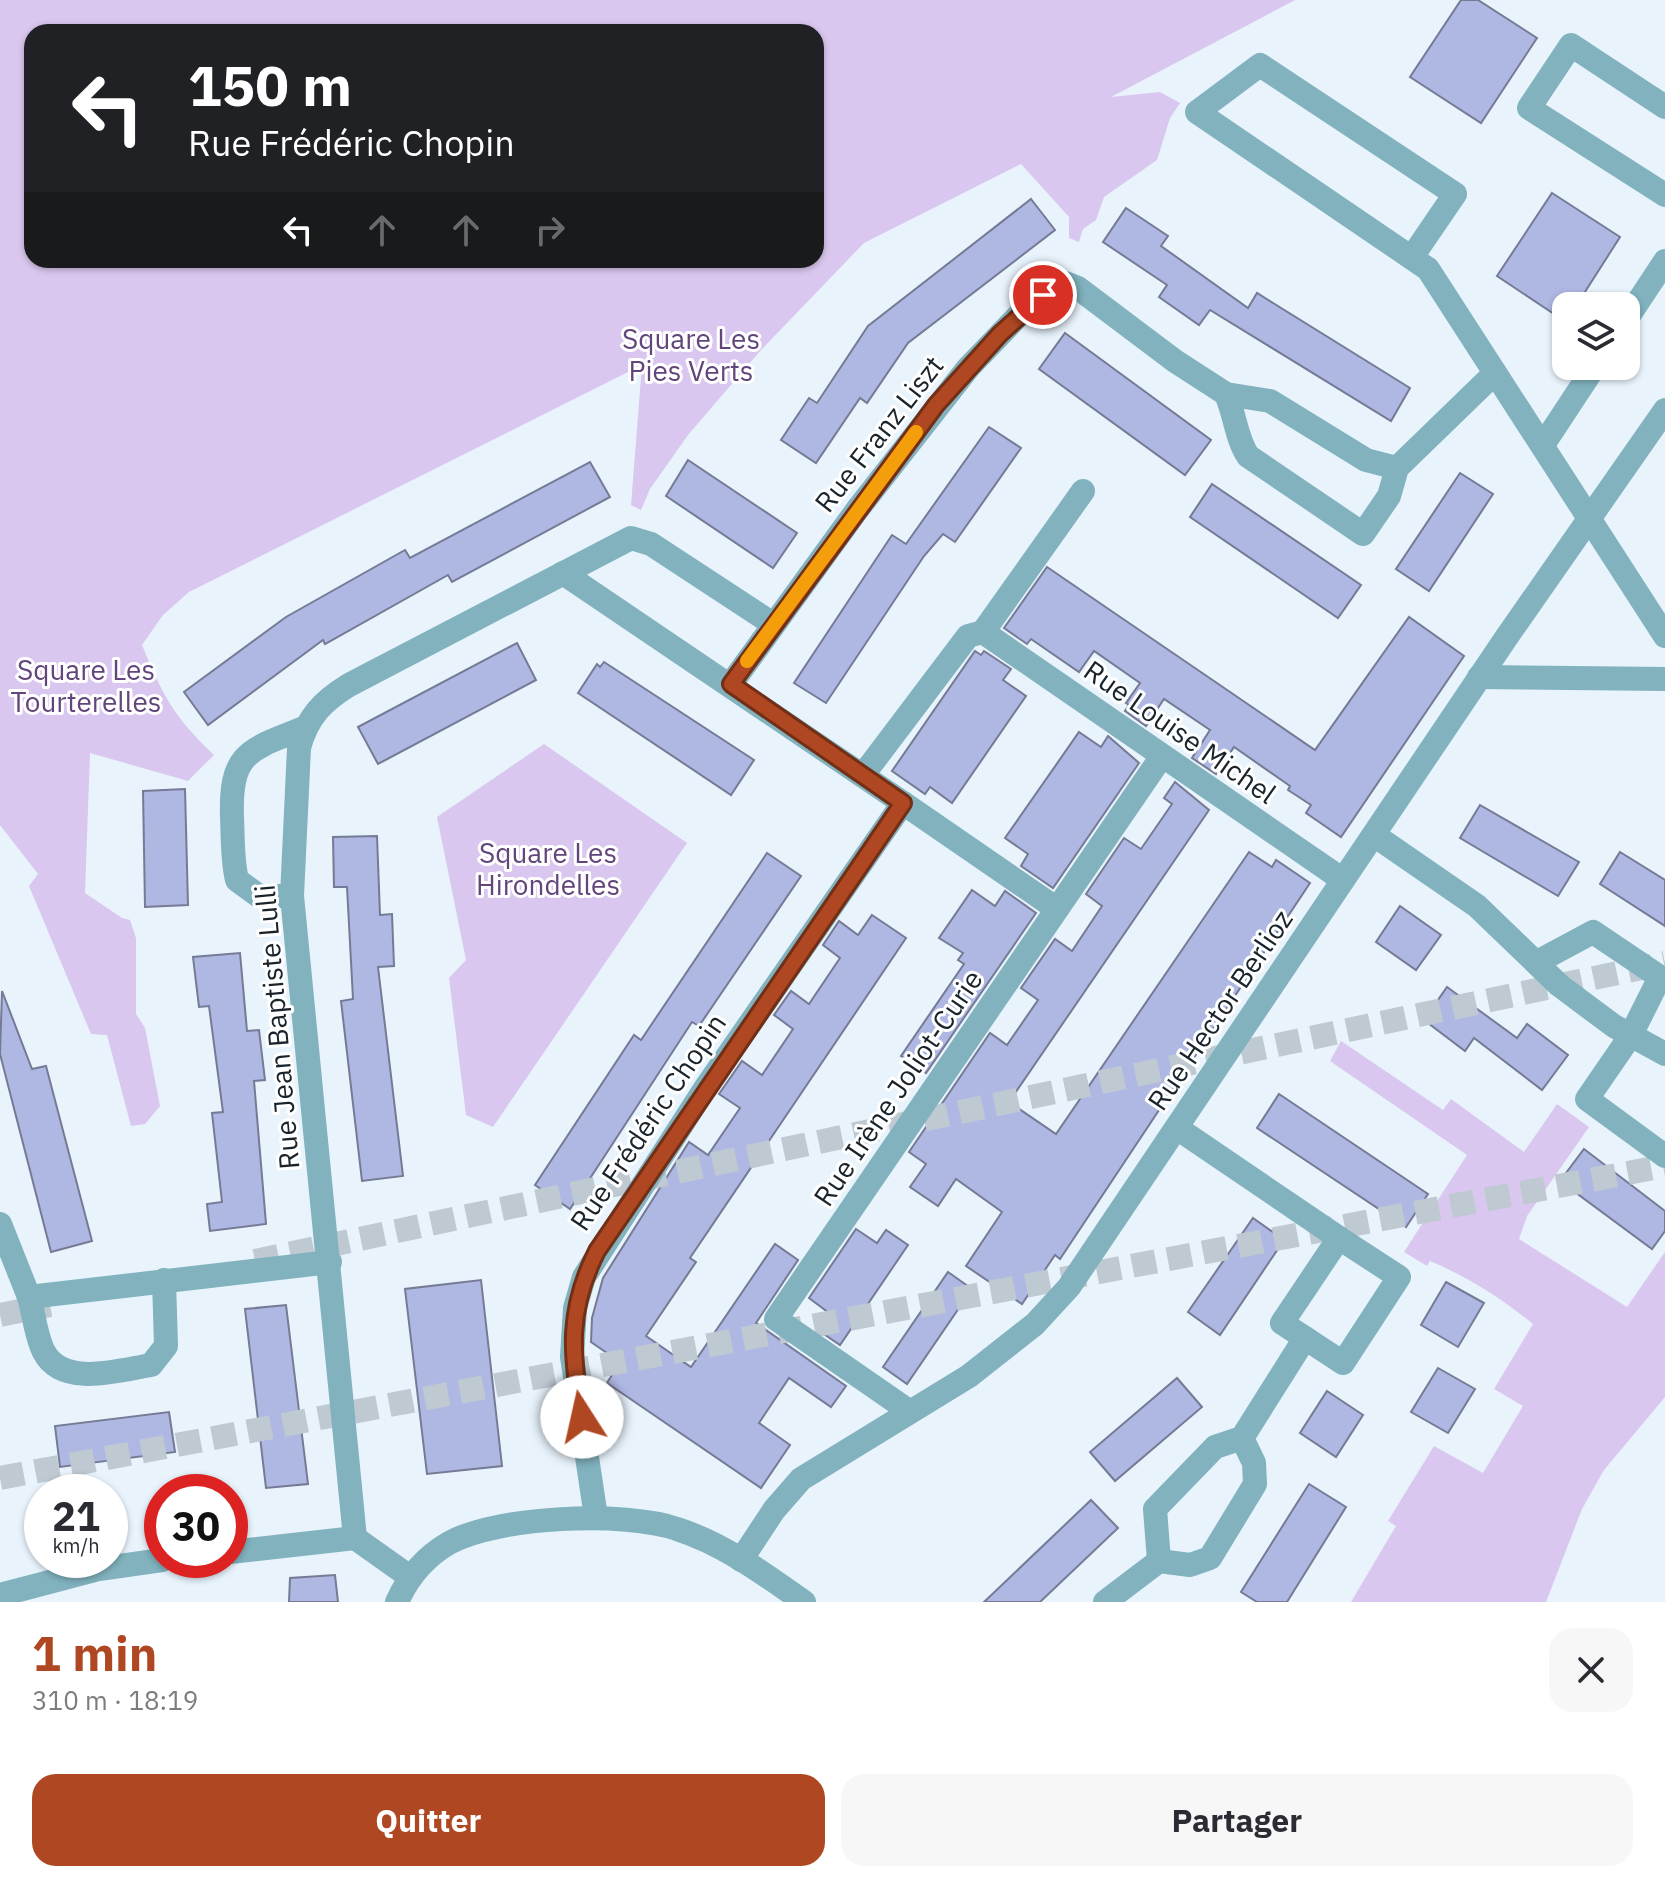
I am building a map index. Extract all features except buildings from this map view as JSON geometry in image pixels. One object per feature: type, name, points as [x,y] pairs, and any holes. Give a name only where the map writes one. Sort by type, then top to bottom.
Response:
[{"type":"street","points":[[1665,107],[1571,45],[1529,108],[1665,195]]},
{"type":"street","points":[[1412,257],[1455,194],[1260,65],[1197,112],[1428,269],[1665,636]]},
{"type":"street","points":[[1640,299],[1665,261]]},
{"type":"street","name":"Rue Franz Liszt","points":[[731,684],[936,405],[1017,317],[1053,287],[1065,283],[1078,288],[1175,361],[1226,394],[1270,401],[1366,460],[1397,468]]},
{"type":"street","points":[[1226,394],[1235,414],[1240,444],[1248,456],[1363,534],[1389,496],[1397,468],[1495,373]]},
{"type":"street","points":[[1543,445],[1586,380]]},
{"type":"street","name":"Rue Hector Berlioz","points":[[741,1560],[774,1510],[801,1479],[969,1376],[1035,1324],[1069,1287],[1479,677],[1665,410]]},
{"type":"street","points":[[863,775],[968,636],[983,632],[1083,491]]},
{"type":"street","points":[[292,896],[259,896],[237,880],[231,786],[236,767],[265,743],[304,728],[328,698],[349,685],[623,540],[640,538],[773,624]]},
{"type":"street","points":[[563,573],[731,684],[1057,909]]},
{"type":"street","name":"Rue Louise Michel","points":[[983,632],[1343,880]]},
{"type":"street","points":[[1479,677],[1665,679]]},
{"type":"street","name":"Rue Jean Baptiste Lulli","points":[[304,728],[298,759],[292,896],[355,1538]]},
{"type":"street","name":"Rue Irène Joliot-Curie","points":[[909,1411],[776,1319],[1162,756]]},
{"type":"street","name":"Rue Frédéric Chopin","points":[[596,1517],[572,1357],[575,1308],[584,1277],[706,1087],[903,803]]},
{"type":"street","points":[[1374,835],[1477,906],[1559,985],[1631,1035],[1665,1054]]},
{"type":"street","points":[[1537,962],[1593,932],[1660,977],[1631,1035],[1587,1099],[1665,1156]]},
{"type":"street","points":[[1177,1128],[1399,1277],[1343,1363],[1282,1323],[1339,1238]]},
{"type":"street","points":[[0,1224],[29,1297],[45,1353],[62,1370],[91,1374],[151,1365],[166,1346],[164,1280]]},
{"type":"street","points":[[29,1297],[330,1262]]},
{"type":"street","points":[[1159,1561],[1155,1509],[1215,1447],[1242,1438],[1305,1338]]},
{"type":"street","points":[[1105,1602],[1159,1561],[1190,1565],[1210,1558],[1255,1484],[1254,1463],[1242,1438]]},
{"type":"street","points":[[397,1602],[410,1577],[434,1552],[467,1535],[596,1517],[647,1520],[678,1529],[741,1560],[804,1602]]},
{"type":"street","points":[[248,1550],[355,1538],[410,1577]]},
{"type":"street","points":[[0,1595],[99,1569],[144,1563]]},
{"type":"green space","points":[[0,0],[1295,0],[1111,97],[1160,92],[1180,103],[1170,118],[1157,160],[1104,197],[1096,220],[1083,229],[1079,242],[1069,238],[1069,217],[1021,164],[864,243],[761,350],[688,435],[650,489],[641,510],[631,505],[642,365],[189,592],[163,615],[142,645],[171,705],[214,755],[188,781],[90,753],[85,893],[122,918],[130,920],[136,938],[136,1014],[145,1028],[160,1106],[145,1124],[131,1126],[107,1035],[91,1034],[29,886],[38,874],[0,825]]},
{"type":"green space","name":"Square Les Hirondelles","points":[[544,744],[687,843],[493,1127],[466,1115],[449,978],[466,960],[437,817]]},
{"type":"green space","points":[[1341,1041],[1443,1110],[1451,1099],[1524,1152],[1557,1104],[1589,1127],[1527,1216],[1519,1239],[1627,1307],[1665,1252],[1665,1397],[1604,1470],[1582,1509],[1546,1602],[1351,1602],[1396,1526],[1388,1521],[1434,1446],[1483,1473],[1523,1406],[1494,1389],[1533,1324],[1471,1281],[1430,1261],[1427,1266],[1404,1252],[1467,1155],[1330,1061]]},
{"type":"tunnel","points":[[255,1261],[1665,963]]},
{"type":"tunnel","points":[[0,1478],[1665,1166]]},
{"type":"tunnel","points":[[0,1315],[50,1305]]},
{"type":"slow traffic","points":[[747,661],[916,432]]},
{"type":"route","points":[[582,1417],[572,1357],[575,1308],[584,1277],[597,1251],[903,803],[731,684],[936,405],[1000,334],[1043,295]]},
{"type":"park label","name":"Square Les Pies Verts","points":[[691,355]]},
{"type":"park label","name":"Square Les Tourterelles","points":[[86,686]]}]
